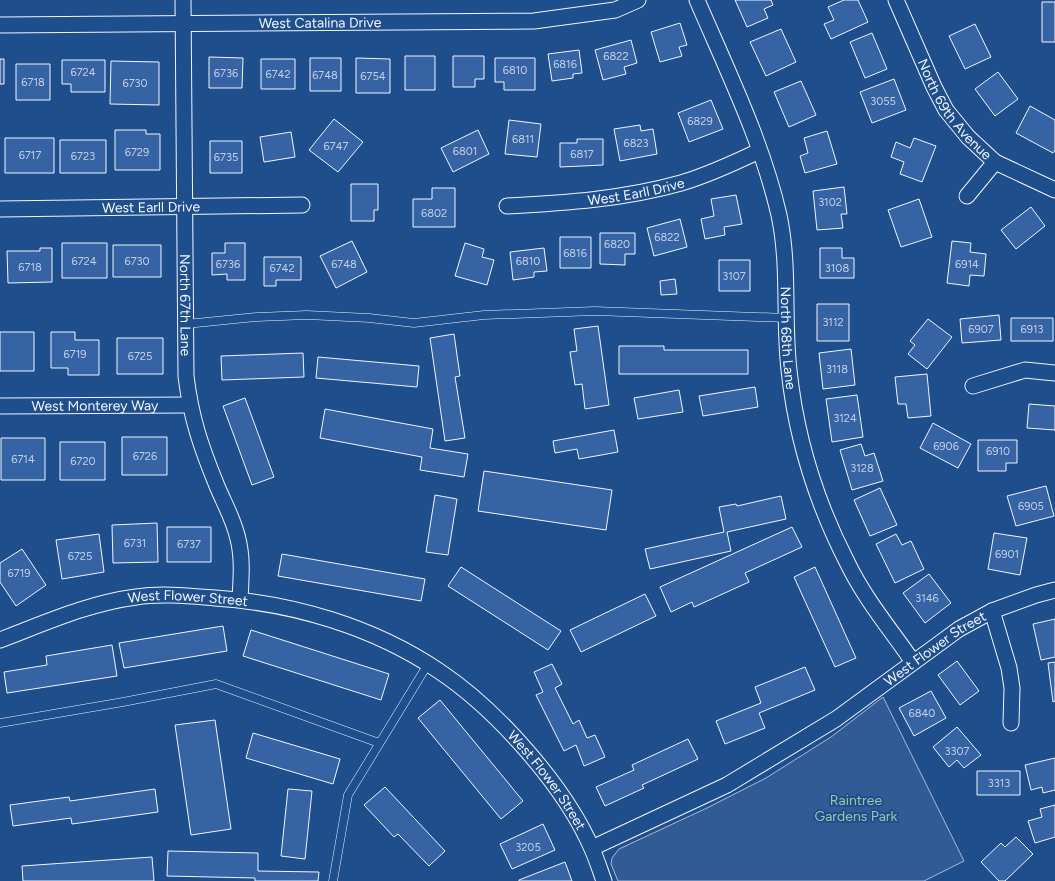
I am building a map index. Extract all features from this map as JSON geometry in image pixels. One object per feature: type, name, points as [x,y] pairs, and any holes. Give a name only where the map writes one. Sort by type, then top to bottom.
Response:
[{"type":"street","name":"North 67th Lane","points":[[183,0],[186,376],[189,405],[196,431],[232,518],[238,538],[241,554],[240,599]]},
{"type":"street","name":"West Catalina Drive","points":[[0,25],[534,21],[615,10],[638,0]]},
{"type":"street","name":"North 68th Lane","points":[[697,0],[760,151],[774,195],[786,259],[789,370],[797,423],[805,453],[822,505],[848,565],[874,607],[913,662]]},
{"type":"street","name":"North 69th Avenue","points":[[896,0],[921,59],[946,110],[968,137],[994,162],[1051,188]]},
{"type":"street","name":"West Earll Drive","points":[[507,206],[628,196],[712,172],[760,151]]},
{"type":"street","points":[[967,196],[994,162]]},
{"type":"street","name":"West Earll Drive","points":[[0,209],[302,205]]},
{"type":"street","points":[[974,386],[1025,370],[1055,373]]},
{"type":"street","name":"West Monterey Way","points":[[0,406],[189,405]]},
{"type":"street","name":"West Flower Street","points":[[0,640],[100,603],[138,596],[240,599],[288,607],[328,619],[362,631],[428,664],[461,687],[503,724],[546,774],[569,808],[592,848],[726,785],[836,719],[959,629],[992,611],[1055,590]]},
{"type":"street","points":[[992,611],[1009,668],[1012,688],[1011,723]]},
{"type":"street","points":[[592,848],[604,881]]},
{"type":"lane","points":[[186,324],[257,317],[307,315],[369,318],[414,323],[484,315],[595,311],[787,318]]},
{"type":"lane","points":[[333,881],[348,795],[428,664]]},
{"type":"lane","points":[[0,723],[216,684],[378,743]]},
{"type":"shaded area","name":"Raintree Gardens Park","points":[[883,697],[964,861],[924,881],[618,881],[611,864],[612,858],[619,849],[766,778],[831,737]]},
{"type":"building","points":[[735,0],[771,0],[773,5],[764,9],[768,18],[747,27]]},
{"type":"building","points":[[844,0],[858,0],[868,22],[831,39],[824,24],[834,20],[828,7]]},
{"type":"building","points":[[1042,2],[1055,2],[1055,42],[1042,42]]},
{"type":"building","points":[[680,23],[687,45],[679,47],[682,56],[660,62],[651,32]]},
{"type":"building","points":[[975,24],[991,57],[965,69],[949,36]]},
{"type":"building","points":[[781,29],[796,62],[766,76],[750,42]]},
{"type":"building","points":[[872,33],[887,69],[865,78],[850,42]]},
{"type":"building","points":[[631,40],[637,63],[624,67],[626,74],[603,80],[595,50]]},
{"type":"building","points":[[579,50],[582,73],[573,74],[573,78],[552,81],[548,54]]},
{"type":"building","points":[[405,56],[435,56],[435,90],[405,90]]},
{"type":"building","points":[[453,56],[484,56],[484,79],[475,79],[475,87],[453,87]]},
{"type":"building","points":[[209,57],[243,58],[242,88],[209,88]]},
{"type":"building","points":[[310,58],[341,58],[341,91],[310,91]]},
{"type":"building","points":[[356,58],[390,59],[390,93],[356,93]]},
{"type":"building","points":[[495,58],[535,58],[535,90],[504,90],[504,82],[495,82]]},
{"type":"building","points":[[0,59],[4,59],[4,84],[0,84]]},
{"type":"building","points":[[261,59],[295,59],[295,89],[261,89]]},
{"type":"building","points":[[62,60],[105,60],[105,92],[71,92],[71,84],[62,84]]},
{"type":"building","points":[[111,61],[159,62],[159,105],[110,104]]},
{"type":"building","points":[[16,64],[50,64],[50,100],[16,100]]},
{"type":"building","points":[[998,72],[1018,99],[995,116],[975,89]]},
{"type":"building","points":[[894,79],[906,110],[872,123],[860,92]]},
{"type":"building","points":[[801,81],[816,115],[789,127],[774,92]]},
{"type":"building","points":[[711,100],[723,129],[689,142],[678,113]]},
{"type":"building","points":[[1030,106],[1055,120],[1055,150],[1053,153],[1016,133]]},
{"type":"building","points":[[334,119],[363,142],[338,172],[309,150]]},
{"type":"building","points":[[509,120],[541,124],[537,157],[505,154]]},
{"type":"building","points":[[640,125],[641,131],[653,129],[657,154],[620,161],[614,129]]},
{"type":"building","points":[[115,130],[146,130],[146,134],[160,134],[160,170],[115,170]]},
{"type":"building","points":[[478,130],[489,154],[453,172],[441,148]]},
{"type":"building","points":[[827,131],[837,164],[805,173],[800,156],[808,153],[804,138]]},
{"type":"building","points":[[291,132],[295,157],[264,162],[260,137]]},
{"type":"building","points":[[5,138],[54,138],[54,173],[5,173]]},
{"type":"building","points":[[914,138],[936,146],[922,182],[900,174],[904,162],[891,157],[896,142],[910,148]]},
{"type":"building","points":[[577,139],[603,139],[603,165],[560,167],[560,143],[577,143]]},
{"type":"building","points":[[60,140],[106,140],[106,173],[60,173]]},
{"type":"building","points":[[210,141],[242,141],[242,173],[210,173]]},
{"type":"building","points":[[351,184],[378,184],[378,210],[374,210],[374,221],[351,221]]},
{"type":"building","points":[[844,187],[847,214],[841,214],[843,228],[817,230],[813,191]]},
{"type":"building","points":[[432,188],[455,188],[455,227],[413,227],[413,199],[432,199]]},
{"type":"building","points":[[736,195],[742,224],[724,227],[725,235],[705,239],[701,219],[714,216],[711,199]]},
{"type":"building","points":[[919,199],[932,237],[901,247],[888,210]]},
{"type":"building","points":[[1031,207],[1045,226],[1016,249],[1001,230]]},
{"type":"building","points":[[680,219],[687,247],[654,256],[647,228]]},
{"type":"building","points":[[600,233],[635,233],[635,254],[625,254],[625,265],[600,264]]},
{"type":"building","points":[[560,237],[591,237],[591,268],[560,268]]},
{"type":"building","points":[[352,241],[367,272],[336,288],[320,256]]},
{"type":"building","points":[[952,241],[971,243],[970,252],[986,254],[984,276],[970,275],[969,286],[947,283]]},
{"type":"building","points":[[62,243],[107,243],[107,278],[62,278]]},
{"type":"building","points":[[225,243],[245,243],[245,280],[227,280],[227,274],[212,275],[212,253],[225,253]]},
{"type":"building","points":[[465,243],[484,249],[482,257],[494,260],[487,285],[455,276]]},
{"type":"building","points":[[113,245],[161,245],[161,277],[113,277]]},
{"type":"building","points":[[40,248],[52,248],[52,282],[8,283],[7,251],[40,251]]},
{"type":"building","points":[[544,248],[547,271],[534,272],[534,277],[513,280],[510,252]]},
{"type":"building","points":[[820,248],[842,248],[842,258],[854,258],[854,278],[820,278]]},
{"type":"building","points":[[264,257],[301,257],[301,280],[276,280],[276,286],[264,286]]},
{"type":"building","points":[[719,260],[750,260],[750,291],[719,291]]},
{"type":"building","points":[[675,279],[677,294],[661,295],[660,281]]},
{"type":"building","points":[[817,304],[849,304],[849,341],[817,341]]},
{"type":"building","points":[[999,315],[1001,340],[962,343],[960,319]]},
{"type":"building","points":[[1011,318],[1053,318],[1053,341],[1011,341]]},
{"type":"building","points":[[928,319],[952,337],[927,369],[908,354],[915,345],[910,341]]},
{"type":"building","points":[[598,326],[609,405],[585,409],[582,384],[575,385],[570,352],[577,351],[574,329]]},
{"type":"building","points":[[0,332],[34,332],[34,371],[0,371]]},
{"type":"building","points":[[51,332],[75,332],[75,340],[99,340],[99,375],[68,375],[68,368],[51,368]]},
{"type":"building","points":[[454,334],[460,376],[455,377],[465,438],[445,441],[430,338]]},
{"type":"building","points":[[117,338],[163,338],[163,374],[117,374]]},
{"type":"building","points":[[619,346],[664,346],[664,350],[748,350],[748,374],[619,374]]},
{"type":"building","points":[[851,349],[855,385],[823,389],[819,353]]},
{"type":"building","points":[[303,353],[304,377],[222,380],[221,356]]},
{"type":"building","points":[[318,357],[419,366],[417,387],[316,378]]},
{"type":"building","points":[[927,374],[931,416],[908,418],[906,404],[898,404],[895,377]]},
{"type":"building","points":[[755,387],[758,407],[703,416],[699,396]]},
{"type":"building","points":[[679,390],[683,412],[638,419],[634,398]]},
{"type":"building","points":[[857,395],[863,437],[832,442],[826,399]]},
{"type":"building","points":[[245,398],[274,477],[252,485],[223,406]]},
{"type":"building","points":[[1029,404],[1055,406],[1055,430],[1027,428]]},
{"type":"building","points":[[325,409],[433,429],[430,448],[468,454],[464,477],[420,470],[422,457],[320,438]]},
{"type":"building","points":[[933,423],[971,444],[958,468],[920,448]]},
{"type":"building","points":[[614,430],[618,452],[579,459],[577,449],[555,453],[553,441]]},
{"type":"building","points":[[122,437],[167,437],[167,475],[122,475]]},
{"type":"building","points":[[1,438],[45,438],[45,480],[1,480]]},
{"type":"building","points":[[978,440],[1017,440],[1017,463],[1006,463],[1006,471],[978,471]]},
{"type":"building","points":[[60,442],[105,442],[105,480],[60,480]]},
{"type":"building","points":[[861,444],[865,456],[874,453],[883,481],[852,490],[840,450]]},
{"type":"building","points":[[484,471],[612,490],[606,530],[478,511]]},
{"type":"building","points":[[1046,486],[1054,516],[1016,526],[1007,496]]},
{"type":"building","points":[[880,488],[897,525],[870,536],[854,500]]},
{"type":"building","points":[[435,495],[457,499],[448,555],[426,552]]},
{"type":"building","points":[[781,496],[786,519],[727,532],[731,551],[650,569],[645,549],[724,532],[719,507],[736,504],[737,506]]},
{"type":"building","points":[[157,523],[158,562],[113,563],[112,525]]},
{"type":"building","points":[[167,527],[211,527],[211,562],[167,562]]},
{"type":"building","points":[[792,527],[802,547],[745,573],[749,582],[694,607],[692,602],[671,612],[660,587]]},
{"type":"building","points":[[994,533],[1027,538],[1020,575],[988,569]]},
{"type":"building","points":[[99,534],[104,572],[62,579],[56,540]]},
{"type":"building","points":[[896,534],[902,545],[911,541],[924,569],[895,583],[876,544]]},
{"type":"building","points":[[22,549],[46,585],[16,606],[0,582],[0,563]]},
{"type":"building","points":[[282,554],[425,579],[421,601],[278,576]]},
{"type":"building","points":[[461,567],[561,631],[548,650],[448,586]]},
{"type":"building","points":[[815,567],[856,658],[835,667],[794,577]]},
{"type":"building","points":[[929,574],[951,603],[925,623],[903,593]]},
{"type":"building","points":[[645,594],[656,616],[581,652],[570,630]]},
{"type":"building","points":[[1055,619],[1055,657],[1041,660],[1033,624]]},
{"type":"building","points":[[223,626],[227,651],[124,668],[119,643]]},
{"type":"building","points":[[251,630],[389,674],[381,700],[243,656]]},
{"type":"building","points":[[112,645],[117,676],[7,693],[4,672],[47,665],[46,656]]},
{"type":"building","points":[[957,661],[979,691],[960,705],[938,675]]},
{"type":"building","points":[[1055,662],[1055,701],[1053,702],[1048,663]]},
{"type":"building","points":[[552,664],[562,684],[555,688],[573,724],[579,720],[587,738],[595,735],[605,757],[584,766],[576,745],[564,751],[536,695],[543,692],[534,672]]},
{"type":"building","points":[[805,667],[815,690],[759,713],[765,728],[725,744],[716,721],[761,703],[755,687]]},
{"type":"building","points":[[931,691],[946,718],[914,736],[899,708]]},
{"type":"building","points":[[440,700],[523,801],[501,819],[418,718]]},
{"type":"building","points":[[215,720],[231,829],[191,835],[175,725]]},
{"type":"building","points":[[957,727],[981,755],[964,768],[957,760],[949,767],[933,747]]},
{"type":"building","points":[[253,733],[340,759],[333,784],[246,758]]},
{"type":"building","points":[[688,739],[698,759],[642,785],[644,788],[605,806],[596,787],[634,770],[632,765]]},
{"type":"building","points":[[1055,758],[1055,790],[1043,793],[1042,787],[1031,790],[1025,765]]},
{"type":"building","points":[[977,771],[1020,771],[1020,795],[977,795]]},
{"type":"building","points":[[385,787],[445,851],[429,866],[398,834],[394,837],[364,805]]},
{"type":"building","points":[[155,789],[158,812],[72,824],[71,818],[13,826],[10,805],[69,797],[70,801]]},
{"type":"building","points":[[288,789],[312,791],[305,859],[281,856]]},
{"type":"building","points":[[1055,805],[1055,837],[1035,843],[1028,821],[1042,817],[1040,809]]},
{"type":"building","points":[[543,824],[555,850],[512,869],[500,844]]},
{"type":"building","points":[[1016,837],[1033,854],[1005,881],[999,881],[981,862],[1001,843],[1005,847]]},
{"type":"building","points":[[168,851],[258,853],[258,871],[319,872],[318,881],[255,881],[255,878],[167,876]]},
{"type":"building","points":[[152,857],[154,881],[23,881],[22,866]]},
{"type":"building","points":[[565,862],[572,881],[519,881],[519,880]]}]
